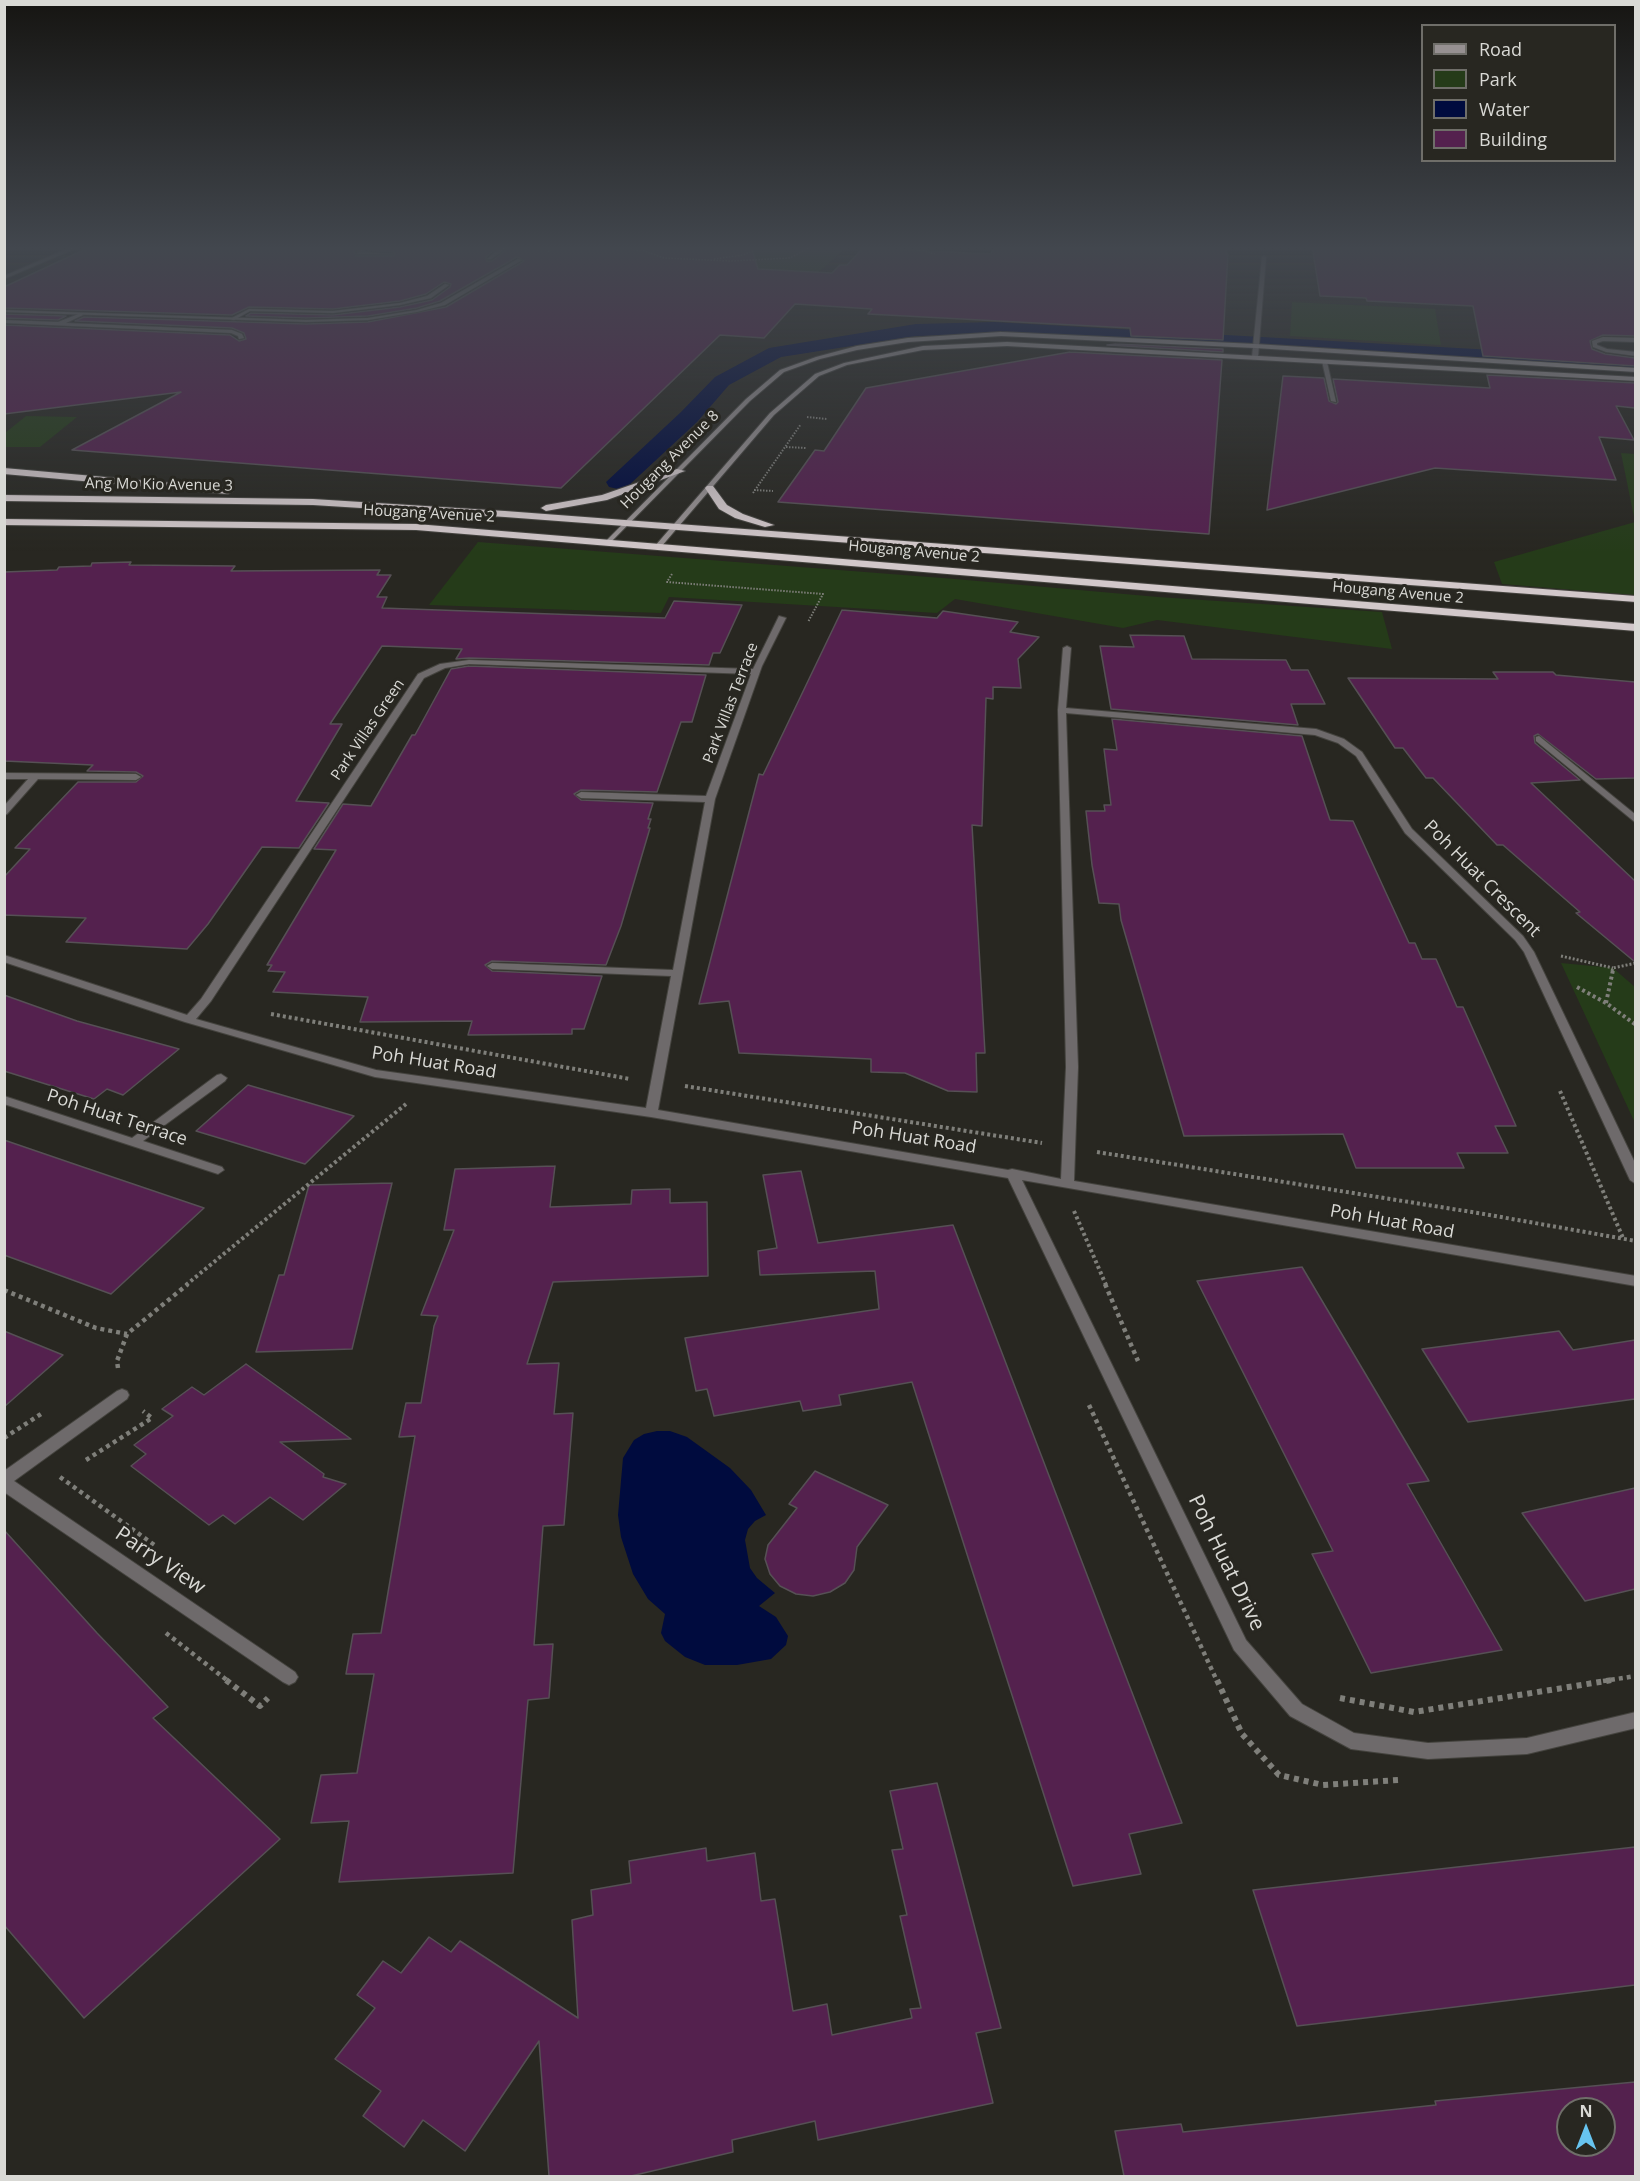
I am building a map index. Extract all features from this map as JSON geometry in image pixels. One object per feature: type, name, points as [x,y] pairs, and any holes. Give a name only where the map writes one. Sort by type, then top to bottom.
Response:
[{"type":"highway","points":[[4,471],[203,488],[313,502]]},
{"type":"highway","points":[[505,514],[604,498],[680,471]]},
{"type":"highway","points":[[710,488],[723,507],[739,516],[823,537]]},
{"type":"highway","name":"Ang Mo Kio Avenue 3","points":[[4,498],[313,502]]},
{"type":"highway","name":"Hougang Avenue 2","points":[[313,502],[628,522],[1635,599]]},
{"type":"highway","points":[[4,522],[188,525]]},
{"type":"highway","points":[[4,531],[188,525]]},
{"type":"highway","name":"Hougang Avenue 2","points":[[188,525],[416,527],[609,541],[1635,628]]},
{"type":"main road","name":"Hougang Avenue 8","points":[[609,541],[748,400],[782,371],[819,358],[859,348]]},
{"type":"main road","points":[[659,546],[772,414],[818,375],[846,364],[882,355],[928,348]]},
{"type":"main road","points":[[1079,348],[1635,379]]},
{"type":"main road","name":"Hougang Avenue 8","points":[[1293,348],[1635,370]]},
{"type":"main road","points":[[1390,355],[1395,366]]},
{"type":"street","points":[[1254,357],[1256,348]]},
{"type":"street","points":[[1600,348],[1635,354]]},
{"type":"street","points":[[1324,362],[1334,401]]},
{"type":"street","name":"Park Villas Terrace","points":[[651,1113],[710,799],[757,672],[782,618]]},
{"type":"street","points":[[1066,1185],[1072,1067],[1062,710],[1067,648]]},
{"type":"street","name":"Park Villas Green","points":[[189,1020],[205,1001],[421,676],[443,666],[469,662],[757,672]]},
{"type":"street","name":"Poh Huat Crescent","points":[[1062,710],[1316,732],[1341,741],[1359,754],[1408,831],[1519,938],[1529,952],[1635,1180]]},
{"type":"street","points":[[1539,739],[1635,820]]},
{"type":"street","points":[[4,776],[136,777]]},
{"type":"street","points":[[4,812],[35,777]]},
{"type":"street","points":[[581,795],[710,799]]},
{"type":"street","name":"Poh Huat Road","points":[[4,958],[189,1020],[375,1074],[651,1113],[1635,1281]]},
{"type":"street","points":[[492,966],[677,973]]},
{"type":"street","points":[[134,1142],[221,1078]]},
{"type":"street","name":"Poh Huat Terrace","points":[[4,1100],[218,1170]]},
{"type":"street","name":"Poh Huat Drive","points":[[1011,1173],[1240,1645],[1296,1710],[1351,1741],[1428,1751],[1527,1746],[1635,1720]]},
{"type":"street","name":"Parry View","points":[[122,1395],[4,1482],[289,1677]]},
{"type":"path","points":[[754,497],[753,490],[812,409]]},
{"type":"path","points":[[812,417],[827,419]]},
{"type":"path","points":[[785,447],[806,448]]},
{"type":"path","points":[[753,490],[773,491]]},
{"type":"path","points":[[675,567],[667,582],[823,594],[806,624]]},
{"type":"path","points":[[1560,956],[1613,968],[1635,963]]},
{"type":"path","points":[[1606,1002],[1613,968]]},
{"type":"path","points":[[1539,975],[1584,990],[1606,1002],[1635,1025]]},
{"type":"path","points":[[260,1012],[427,1044],[657,1083],[1473,1212],[1635,1241]]},
{"type":"path","points":[[1558,1084],[1623,1239]]},
{"type":"path","points":[[117,1360],[127,1334],[414,1097]]},
{"type":"path","points":[[1073,1207],[1143,1371]]},
{"type":"path","points":[[4,1290],[96,1328],[127,1334]]},
{"type":"path","points":[[1334,1696],[1414,1712],[1635,1676]]},
{"type":"green space","points":[[26,416],[77,417],[40,447],[5,447],[5,433]]},
{"type":"green space","points":[[1621,453],[1635,454],[1635,522]]},
{"type":"green space","points":[[1635,522],[1635,595],[1502,584],[1494,562]]},
{"type":"green space","points":[[478,542],[1158,597],[1382,612],[1392,649],[1157,620],[1123,628],[955,599],[937,613],[669,597],[661,613],[429,605]]},
{"type":"green space","points":[[1561,963],[1613,968],[1635,987],[1635,1123]]},
{"type":"water","points":[[670,1431],[687,1437],[730,1468],[751,1490],[766,1515],[755,1521],[748,1529],[745,1540],[750,1568],[757,1578],[775,1593],[759,1606],[776,1617],[788,1636],[786,1645],[771,1659],[737,1665],[705,1665],[685,1657],[665,1641],[661,1633],[665,1614],[648,1599],[633,1574],[621,1537],[618,1515],[623,1458],[634,1440],[644,1434]]},
{"type":"building","points":[[4,348],[707,348],[561,488],[72,450],[181,392],[4,414]]},
{"type":"building","points":[[1153,348],[1223,349],[1223,352]]},
{"type":"building","points":[[1481,348],[1592,348],[1605,354],[1635,358],[1635,366],[1483,356]]},
{"type":"building","points":[[1070,352],[1222,360],[1209,534],[778,502],[815,450],[824,451],[866,388]]},
{"type":"building","points":[[1487,375],[1635,383],[1635,408],[1616,406],[1634,440],[1599,437],[1616,480],[1435,468],[1267,510],[1283,376],[1324,378],[1329,401],[1336,404],[1338,402],[1333,379],[1490,388]]},
{"type":"building","points":[[131,562],[129,565],[235,566],[231,571],[380,570],[377,575],[391,575],[377,597],[387,597],[382,608],[665,618],[674,601],[742,605],[720,653],[713,653],[709,665],[456,659],[462,649],[382,646],[330,724],[342,724],[296,801],[329,803],[299,848],[262,847],[208,924],[187,949],[66,942],[86,918],[4,915],[4,877],[30,849],[15,848],[78,782],[136,782],[143,776],[136,772],[87,771],[93,765],[4,761],[4,572],[57,570],[59,567],[91,566],[92,563]]},
{"type":"building","points":[[842,610],[937,618],[943,611],[1018,622],[1010,632],[1039,637],[1018,659],[1021,688],[993,687],[993,699],[986,698],[982,826],[972,825],[985,1053],[976,1053],[977,1092],[948,1091],[905,1073],[871,1072],[871,1059],[739,1053],[729,1001],[699,1004],[759,774],[763,775]]},
{"type":"building","points":[[1130,635],[1184,636],[1192,659],[1286,660],[1291,670],[1308,670],[1325,704],[1291,704],[1298,725],[1111,709],[1100,646],[1134,647]]},
{"type":"building","points":[[469,666],[706,675],[692,722],[681,722],[657,792],[581,790],[574,794],[581,800],[653,803],[648,819],[651,819],[648,828],[650,828],[621,926],[606,965],[492,961],[485,965],[492,971],[602,976],[584,1029],[572,1029],[572,1034],[468,1035],[472,1021],[360,1022],[368,997],[273,992],[285,972],[268,971],[272,965],[267,965],[336,850],[314,849],[343,804],[371,806],[412,735],[415,735],[451,669]]},
{"type":"building","points":[[1493,672],[1553,672],[1556,675],[1635,682],[1635,778],[1596,779],[1538,734],[1534,736],[1535,743],[1580,780],[1531,783],[1635,881],[1635,962],[1576,913],[1580,912],[1503,845],[1497,845],[1433,778],[1426,778],[1403,748],[1395,748],[1348,678],[1498,679]]},
{"type":"building","points":[[1112,719],[1302,736],[1330,820],[1353,821],[1409,943],[1415,943],[1422,959],[1436,959],[1457,1007],[1463,1007],[1516,1126],[1495,1126],[1508,1153],[1457,1153],[1464,1168],[1356,1168],[1343,1134],[1184,1136],[1121,920],[1119,904],[1099,903],[1092,865],[1086,811],[1105,811],[1104,805],[1111,805],[1104,749],[1117,750]]},
{"type":"building","points":[[4,995],[77,1021],[179,1049],[123,1095],[107,1089],[94,1099],[4,1071]]},
{"type":"building","points":[[248,1085],[354,1116],[305,1164],[196,1131]]},
{"type":"building","points":[[4,1140],[204,1208],[111,1294],[4,1255]]},
{"type":"building","points":[[555,1166],[550,1207],[631,1204],[632,1190],[670,1189],[670,1203],[707,1202],[708,1276],[553,1282],[527,1364],[559,1363],[554,1414],[573,1413],[564,1525],[543,1526],[534,1645],[553,1644],[549,1698],[528,1700],[513,1873],[339,1882],[349,1821],[311,1823],[321,1775],[357,1773],[374,1674],[346,1674],[353,1634],[381,1633],[415,1436],[399,1437],[406,1403],[421,1403],[434,1326],[438,1316],[421,1315],[454,1230],[444,1230],[455,1169]]},
{"type":"building","points":[[801,1171],[818,1243],[953,1225],[1182,1823],[1129,1834],[1141,1874],[1073,1886],[912,1382],[839,1395],[841,1405],[803,1411],[800,1401],[714,1416],[707,1389],[696,1391],[685,1338],[879,1309],[875,1271],[760,1275],[758,1251],[777,1248],[763,1175]]},
{"type":"building","points":[[392,1183],[352,1349],[256,1352],[279,1275],[284,1275],[309,1185]]},
{"type":"building","points":[[1302,1267],[1429,1481],[1407,1484],[1502,1650],[1371,1673],[1312,1554],[1333,1551],[1197,1281]]},
{"type":"building","points":[[4,1331],[63,1355],[4,1407]]},
{"type":"building","points":[[1559,1331],[1573,1350],[1635,1340],[1635,1399],[1468,1422],[1422,1349]]},
{"type":"building","points":[[246,1364],[351,1439],[280,1442],[324,1474],[323,1477],[346,1484],[303,1520],[270,1497],[235,1524],[223,1515],[209,1525],[131,1466],[146,1454],[134,1445],[173,1416],[162,1409],[192,1387],[204,1395]]},
{"type":"building","points":[[815,1471],[888,1505],[857,1547],[854,1570],[845,1583],[830,1592],[813,1596],[796,1594],[780,1586],[770,1574],[765,1559],[768,1545],[797,1508],[789,1504]]},
{"type":"building","points":[[1635,1488],[1635,1589],[1585,1601],[1522,1513]]},
{"type":"building","points":[[4,1530],[168,1707],[153,1718],[280,1839],[84,2018],[4,1925]]},
{"type":"building","points":[[937,1783],[1001,2028],[976,2033],[993,2103],[818,2140],[815,2121],[732,2140],[733,2152],[631,2176],[549,2176],[539,2041],[465,2151],[423,2120],[404,2147],[363,2116],[381,2091],[335,2059],[375,2008],[357,1995],[383,1961],[401,1973],[429,1937],[451,1952],[460,1941],[578,2018],[572,1920],[593,1915],[591,1890],[631,1883],[629,1861],[706,1848],[707,1861],[755,1853],[761,1901],[775,1899],[793,2011],[827,2004],[832,2035],[912,2018],[910,2009],[921,2008],[900,1916],[907,1915],[892,1850],[903,1849],[890,1791]]},
{"type":"building","points":[[1635,1847],[1635,1985],[1297,2026],[1253,1890]]},
{"type":"building","points":[[1635,2082],[1635,2176],[1124,2176],[1115,2131],[1181,2124],[1183,2132],[1436,2105],[1435,2101]]},
{"type":"waterway","points":[[618,482],[689,417],[722,381],[776,352],[803,348]]},
{"type":"waterway","points":[[1347,348],[1636,364]]}]
